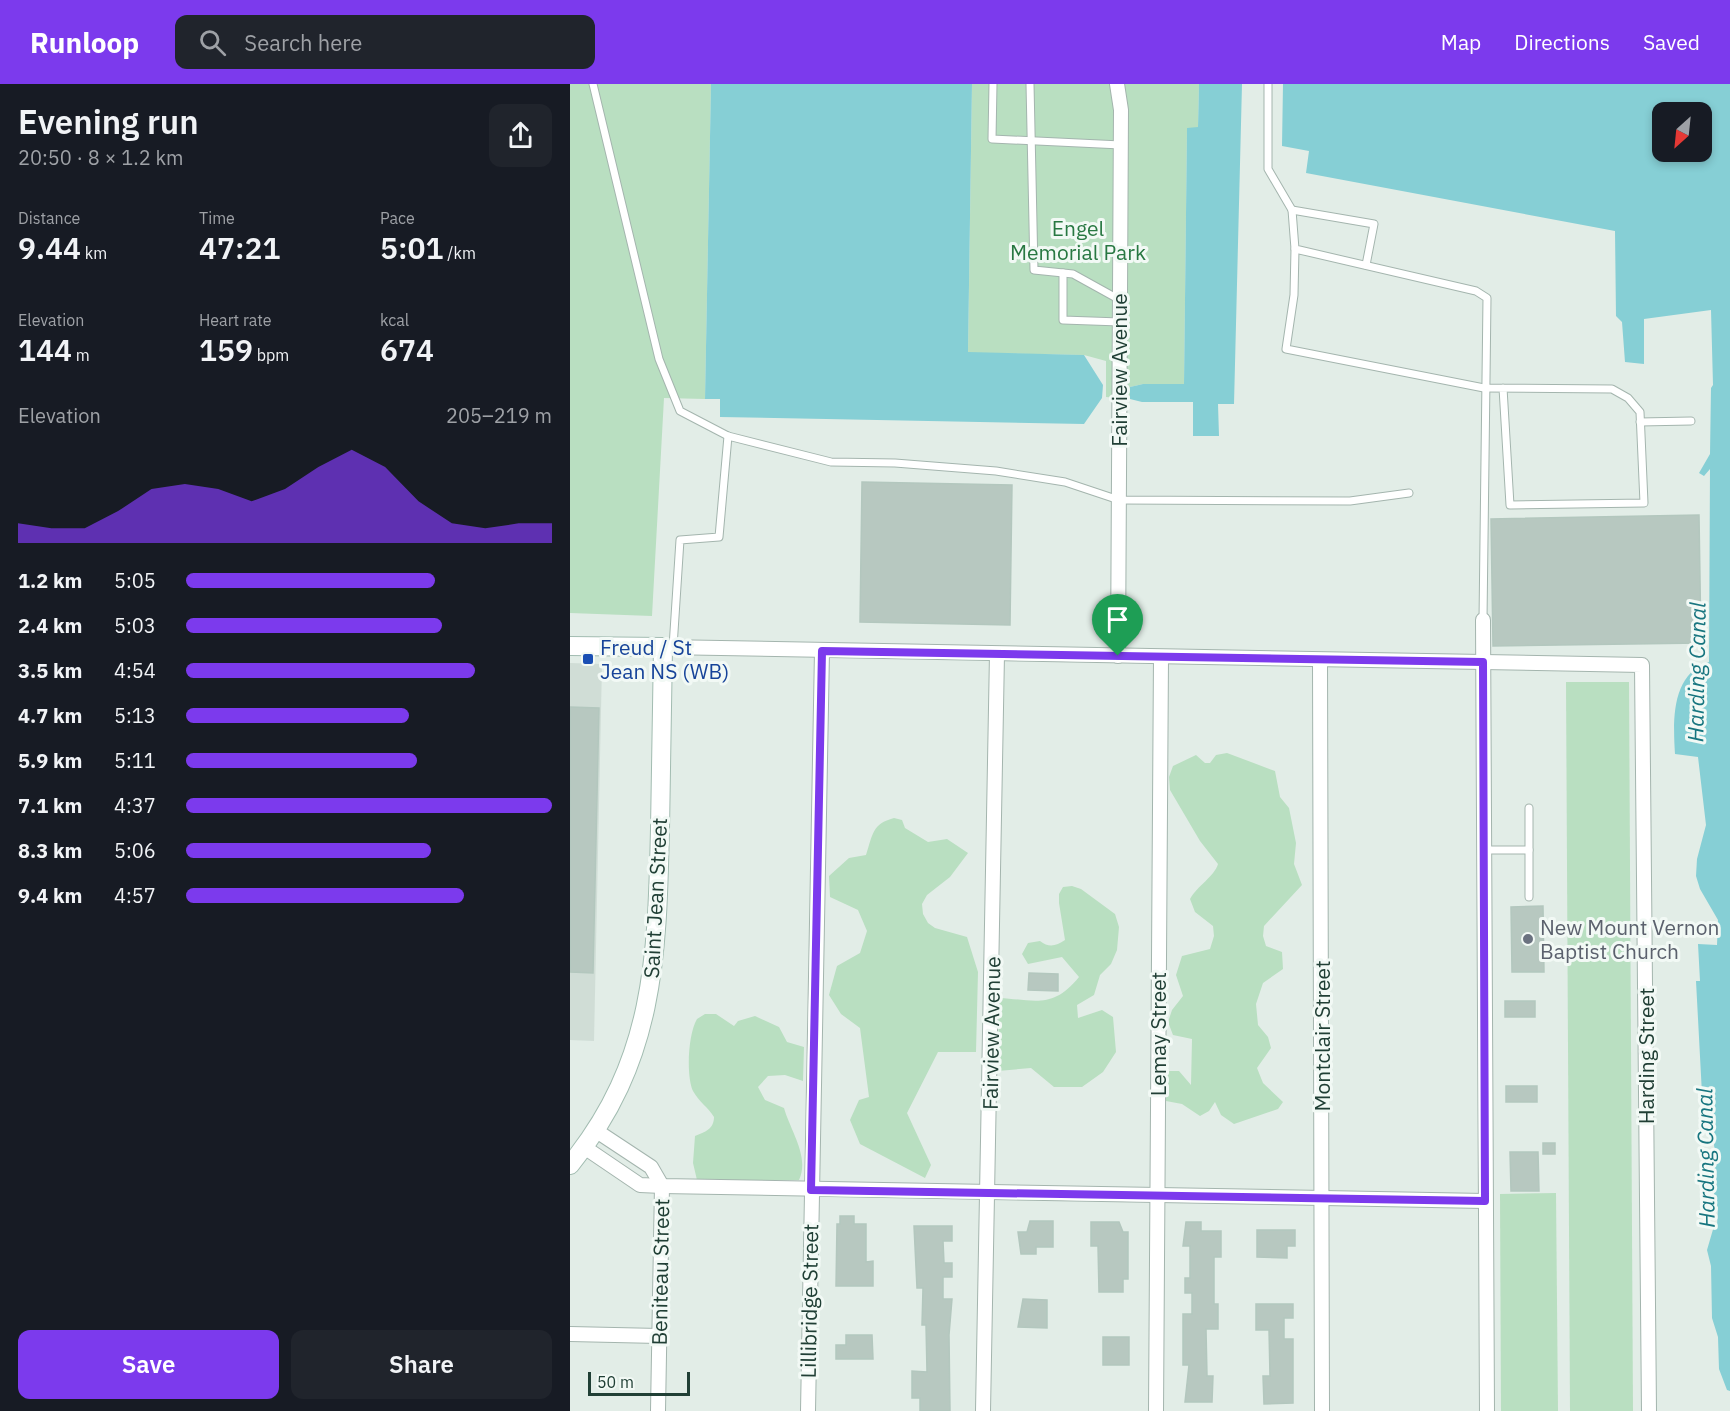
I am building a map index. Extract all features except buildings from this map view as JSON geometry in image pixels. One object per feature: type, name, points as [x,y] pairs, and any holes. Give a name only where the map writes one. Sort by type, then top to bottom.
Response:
[{"type":"street","name":"Fairview Avenue","points":[[1117,84],[1121,110],[1118,656]]},
{"type":"street","points":[[1483,620],[1487,1411]]},
{"type":"street","points":[[570,646],[1320,661],[1483,662]]},
{"type":"street","name":"Saint Jean Street","points":[[570,1165],[595,1130],[629,1065],[646,1012],[654,967],[658,903],[668,647]]},
{"type":"street","name":"Lillibridge Street","points":[[808,1411],[822,651]]},
{"type":"street","name":"Fairview Avenue","points":[[983,1411],[998,654]]},
{"type":"street","name":"Lemay Street","points":[[1156,1411],[1161,657]]},
{"type":"street","name":"Montclair Street","points":[[1320,661],[1322,1411]]},
{"type":"street","name":"Harding Street","points":[[1483,662],[1642,665],[1649,1411]]},
{"type":"street","points":[[595,1130],[651,1167],[662,1186],[1485,1201]]},
{"type":"street","name":"Beniteau Street","points":[[584,1147],[640,1185],[662,1186],[658,1411]]},
{"type":"street","points":[[570,1334],[659,1336]]},
{"type":"lane","points":[[593,84],[659,359],[680,411],[728,436],[831,462],[895,463],[996,471],[1065,482],[1119,500],[1350,501],[1408,493]]},
{"type":"lane","points":[[993,84],[992,139],[1121,145]]},
{"type":"lane","points":[[1030,84],[1029,141],[1034,270],[1073,274],[1120,300]]},
{"type":"lane","points":[[1269,84],[1268,169],[1292,210],[1294,295],[1287,349],[1484,388],[1503,388],[1612,389],[1628,398],[1640,412],[1644,503],[1510,505],[1503,388]]},
{"type":"lane","points":[[1292,210],[1374,224],[1366,265]]},
{"type":"lane","points":[[1294,249],[1476,291],[1486,298],[1483,620]]},
{"type":"lane","points":[[1063,273],[1063,320],[1120,322]]},
{"type":"lane","points":[[1640,422],[1691,421]]},
{"type":"lane","points":[[668,647],[680,540],[719,537],[728,436]]},
{"type":"lane","points":[[1529,808],[1529,897]]},
{"type":"lane","points":[[1484,850],[1529,850]]},
{"type":"shaded area","points":[[570,663],[602,664],[594,1041],[570,1040]]},
{"type":"green space","points":[[570,84],[711,84],[705,399],[664,398],[652,616],[570,613]]},
{"type":"green space","name":"Engel Memorial Park","points":[[972,84],[1199,84],[1198,128],[1187,128],[1184,384],[1143,384],[1130,387],[1130,399],[1106,397],[1106,361],[1084,355],[968,353]]},
{"type":"green space","points":[[1566,682],[1629,682],[1633,1411],[1570,1411]]},
{"type":"green space","points":[[1227,753],[1275,771],[1280,797],[1289,808],[1296,843],[1294,864],[1302,885],[1264,926],[1263,936],[1266,946],[1282,952],[1283,969],[1263,983],[1256,1004],[1258,1025],[1268,1037],[1271,1048],[1257,1068],[1263,1083],[1283,1102],[1278,1109],[1234,1124],[1221,1115],[1215,1102],[1209,1111],[1200,1116],[1182,1104],[1166,1101],[1166,1071],[1179,1071],[1191,1085],[1192,1039],[1173,1035],[1168,1022],[1172,1010],[1183,996],[1176,975],[1182,956],[1210,949],[1214,936],[1213,926],[1195,912],[1190,899],[1218,864],[1200,841],[1170,790],[1169,777],[1173,766],[1196,755],[1205,763],[1210,763],[1216,755]]},
{"type":"green space","points":[[894,818],[902,820],[905,828],[928,842],[947,839],[968,853],[950,877],[927,895],[922,904],[923,914],[928,923],[935,928],[967,937],[978,972],[976,1052],[938,1052],[907,1113],[931,1165],[925,1178],[860,1144],[850,1120],[859,1100],[869,1097],[860,1028],[841,1014],[829,995],[837,966],[860,953],[867,931],[858,910],[830,897],[829,876],[849,858],[866,855],[877,827]]},
{"type":"green space","points":[[1072,886],[1081,889],[1115,914],[1119,927],[1117,950],[1111,964],[1100,975],[1094,995],[1077,1005],[1078,1018],[1102,1010],[1113,1017],[1116,1052],[1103,1072],[1082,1087],[1054,1087],[1031,1068],[998,1071],[999,998],[1034,1001],[1052,998],[1070,987],[1079,977],[1062,957],[1028,964],[1022,954],[1028,943],[1040,941],[1046,945],[1052,945],[1065,940],[1059,894],[1063,887]]},
{"type":"green space","points":[[705,1014],[716,1014],[734,1026],[738,1021],[755,1016],[779,1027],[787,1042],[804,1047],[803,1081],[785,1075],[768,1076],[758,1087],[765,1100],[784,1108],[801,1153],[802,1171],[799,1180],[697,1180],[693,1163],[695,1136],[711,1127],[714,1121],[714,1117],[693,1091],[689,1076],[689,1055],[694,1026],[697,1019]]},
{"type":"green space","points":[[1556,1193],[1558,1411],[1501,1411],[1500,1194]]},
{"type":"water","points":[[711,84],[972,84],[968,352],[1084,355],[1103,385],[1102,398],[1084,424],[720,417],[720,399],[705,399]]},
{"type":"water","points":[[1199,84],[1242,84],[1234,404],[1218,404],[1219,436],[1193,436],[1193,402],[1142,402],[1130,399],[1130,387],[1143,384],[1184,384],[1187,128],[1198,127]]},
{"type":"water","name":"Harding Canal","points":[[1283,84],[1730,84],[1730,1391],[1727,1390],[1719,1369],[1718,1337],[1712,1318],[1711,1266],[1707,1250],[1714,1226],[1717,1226],[1718,1207],[1715,1206],[1711,1153],[1715,1152],[1712,1131],[1715,1131],[1712,1098],[1702,1094],[1696,981],[1700,981],[1698,944],[1717,945],[1718,920],[1700,889],[1696,876],[1697,859],[1706,825],[1698,757],[1675,754],[1674,741],[1675,714],[1681,688],[1687,677],[1697,668],[1709,662],[1710,469],[1704,476],[1699,473],[1710,454],[1711,388],[1713,385],[1711,310],[1644,319],[1644,364],[1625,362],[1622,322],[1616,316],[1615,231],[1306,173],[1309,151],[1282,146]]},
{"type":"place","name":"Freud / St Jean NS (WB)","points":[[588,659]]},
{"type":"place","name":"New Mount Vernon Baptist Church","points":[[1528,939]]},
{"type":"route","points":[[822,651],[1118,656],[1483,662],[1485,1201],[811,1190],[822,651]]}]
